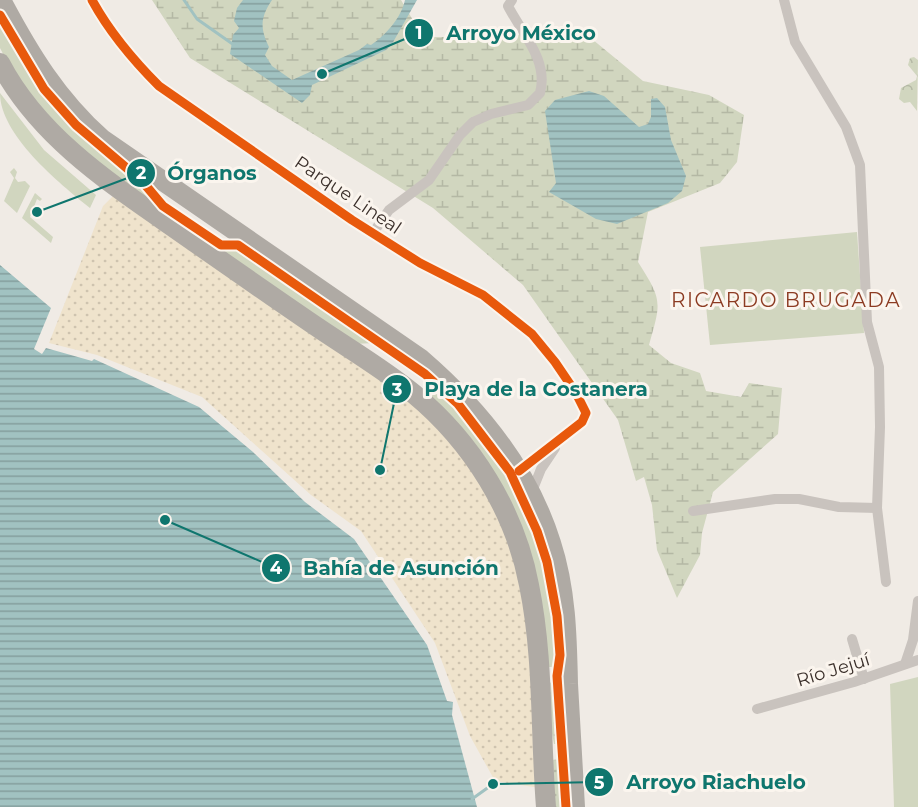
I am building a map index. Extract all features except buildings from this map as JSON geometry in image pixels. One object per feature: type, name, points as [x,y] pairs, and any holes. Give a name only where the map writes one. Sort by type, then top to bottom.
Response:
[{"type":"highway","points":[[1,0],[44,75],[78,118],[102,139],[421,359],[464,398],[485,422],[519,471],[552,544],[563,593],[568,641],[574,807]]},
{"type":"highway","points":[[0,63],[40,121],[80,159],[132,199],[413,393],[462,442],[497,495],[516,536],[534,614],[546,807]]},
{"type":"highway","points":[[539,677],[568,675]]},
{"type":"highway","points":[[543,752],[572,751]]},
{"type":"street","name":"Parque Lineal","points":[[92,0],[112,34],[159,86],[420,263],[483,295],[532,334],[555,362],[586,413],[582,422],[562,438]]},
{"type":"street","points":[[374,233],[389,210],[429,180],[460,135],[473,122],[491,114],[528,105],[540,93],[541,73],[528,35],[508,6],[512,0]]},
{"type":"street","points":[[784,0],[795,42],[846,127],[860,165],[867,322],[879,367],[880,427],[877,508],[886,582]]},
{"type":"street","points":[[519,471],[562,438]]},
{"type":"street","points":[[531,494],[541,469],[562,438]]},
{"type":"street","points":[[693,511],[775,499],[799,499],[839,507],[877,508]]},
{"type":"street","points":[[905,664],[914,640],[918,601]]},
{"type":"street","points":[[852,639],[864,679]]},
{"type":"street","name":"Río Jejuí","points":[[757,709],[864,679],[918,660]]},
{"type":"green space","points":[[152,0],[401,0],[423,37],[490,37],[581,30],[643,81],[709,95],[744,115],[737,162],[720,183],[648,212],[638,262],[656,294],[656,319],[649,345],[671,363],[700,373],[706,391],[741,397],[749,383],[782,388],[778,434],[713,492],[702,533],[700,555],[677,598],[657,550],[652,505],[644,477],[636,481],[618,420],[523,285],[433,208],[190,58]]},
{"type":"green space","points":[[0,9],[31,66],[157,187],[164,205],[221,245],[240,244],[429,375],[503,455],[546,543],[563,667],[546,667],[424,380],[374,343],[354,344],[81,154],[14,75],[0,48]]},
{"type":"green space","points":[[914,57],[918,60],[917,111],[910,102],[904,103],[899,99],[901,88],[916,80],[917,76],[908,65],[910,58]]},
{"type":"green space","points":[[0,93],[44,150],[96,195],[90,208],[48,172],[20,141],[3,109]]},
{"type":"green space","points":[[14,168],[18,182],[25,181],[30,186],[17,213],[4,201],[14,178],[10,172]]},
{"type":"green space","points":[[35,193],[42,199],[40,201],[37,199],[30,217],[53,237],[51,243],[22,218]]},
{"type":"green space","points":[[857,232],[864,333],[710,345],[700,247]]},
{"type":"green space","points":[[918,677],[918,807],[894,807],[890,684]]},
{"type":"green space","points":[[557,681],[562,709],[562,744],[554,744],[548,713],[549,683]]},
{"type":"green space","points":[[566,759],[568,807],[553,807],[551,760]]},
{"type":"sand","points":[[116,193],[408,396],[459,444],[510,538],[527,607],[540,788],[495,781],[470,736],[435,643],[361,531],[311,495],[202,397],[97,355],[49,343],[103,206]]},
{"type":"water","points":[[243,0],[272,0],[263,18],[264,34],[269,47],[265,55],[272,66],[292,80],[359,50],[367,44],[371,45],[392,26],[405,0],[417,0],[392,44],[386,50],[312,85],[310,95],[302,103],[230,54],[233,35],[239,28],[234,21],[237,8]]},
{"type":"water","points":[[589,91],[604,96],[639,127],[648,124],[651,117],[651,99],[657,98],[665,107],[671,140],[686,176],[682,191],[668,203],[617,224],[596,219],[549,192],[556,183],[545,111],[555,100]]},
{"type":"water","points":[[0,265],[51,308],[34,349],[42,354],[46,348],[92,361],[94,359],[199,407],[253,452],[305,502],[354,539],[427,645],[447,701],[453,702],[452,715],[477,807],[0,807]]},
{"type":"waterway","points":[[184,0],[197,19],[234,45]]},
{"type":"waterway","points":[[472,799],[493,784]]},
{"type":"cycle path","points":[[92,0],[122,45],[159,86],[352,220],[420,263],[483,295],[532,334],[555,362],[576,393],[586,413],[582,422],[519,471]]},
{"type":"cycle path","points":[[0,15],[44,89],[76,125],[142,181],[163,206],[221,245],[238,245],[425,374],[458,404],[510,472],[537,531],[547,562],[557,616],[560,655],[557,676],[566,807]]},
{"type":"place","name":"Arroyo México","points":[[322,74]]},
{"type":"place","name":"Órganos","points":[[37,212]]},
{"type":"place","name":"Playa de la Costanera","points":[[380,470]]},
{"type":"place","name":"Bahía de Asunción","points":[[165,520]]},
{"type":"place","name":"Arroyo Riachuelo","points":[[493,784]]},
{"type":"district","name":"RICARDO BRUGADA","points":[[786,300]]}]
